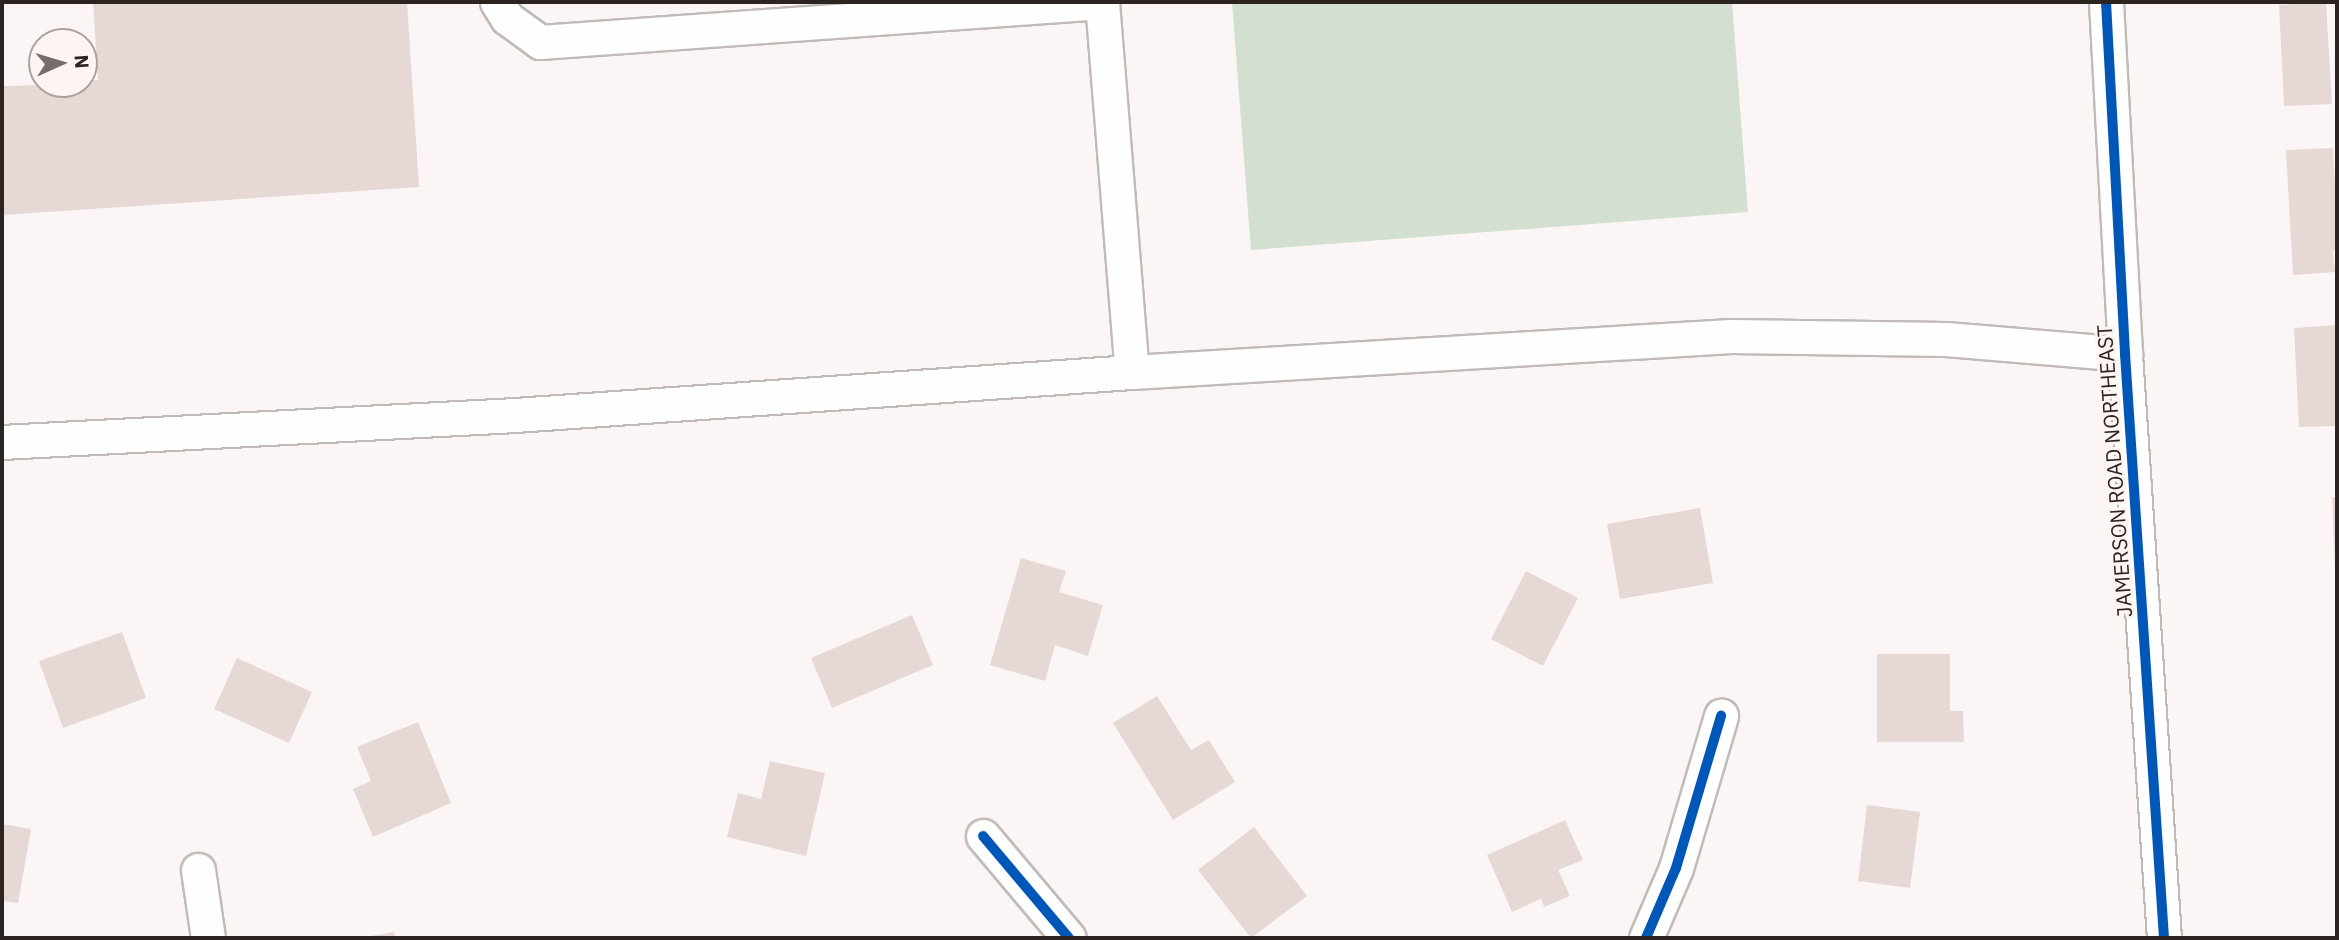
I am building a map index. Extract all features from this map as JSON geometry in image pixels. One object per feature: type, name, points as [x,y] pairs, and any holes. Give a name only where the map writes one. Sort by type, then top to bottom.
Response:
[{"type":"street","points":[[497,2],[507,18],[541,42],[1102,2],[1132,372]]},
{"type":"street","name":"JAMERSON ROAD NORTHEAST","points":[[2106,2],[2125,354],[2164,938]]},
{"type":"street","points":[[2,442],[515,415],[1132,372],[1731,336],[1946,339],[2125,354]]},
{"type":"street","points":[[1646,938],[1676,868],[1721,716]]},
{"type":"street","points":[[983,836],[1069,938]]},
{"type":"street","points":[[198,870],[208,938]]},
{"type":"green space","points":[[1232,2],[1732,2],[1748,212],[1251,250]]},
{"type":"building","points":[[93,2],[407,2],[419,187],[2,215],[2,86],[28,85],[28,98],[98,98],[98,28],[95,28]]},
{"type":"building","points":[[2326,2],[2332,104],[2284,106],[2279,5]]},
{"type":"building","points":[[2333,148],[2337,224],[2337,251],[2333,251],[2335,272],[2293,275],[2286,150]]},
{"type":"building","points":[[2337,325],[2337,426],[2299,427],[2294,328]]},
{"type":"building","points":[[2332,497],[2337,497],[2337,567],[2335,567]]},
{"type":"building","points":[[1700,508],[1713,583],[1620,599],[1607,524]]},
{"type":"building","points":[[1021,558],[1066,571],[1059,592],[1103,605],[1088,656],[1055,645],[1045,681],[990,665]]},
{"type":"building","points":[[1526,571],[1578,598],[1543,666],[1491,639]]},
{"type":"building","points":[[912,615],[933,665],[832,708],[811,658]]},
{"type":"building","points":[[122,632],[146,698],[63,728],[39,661]]},
{"type":"building","points":[[1877,654],[1950,654],[1950,711],[1963,711],[1964,742],[1877,742]]},
{"type":"building","points":[[237,658],[312,692],[289,743],[214,709]]},
{"type":"building","points":[[1157,696],[1191,750],[1209,740],[1235,782],[1173,820],[1113,723]]},
{"type":"building","points":[[418,722],[451,803],[373,837],[353,789],[371,781],[357,747]]},
{"type":"building","points":[[770,761],[825,773],[806,856],[727,837],[738,793],[761,799]]},
{"type":"building","points":[[1867,805],[1920,812],[1910,888],[1858,881]]},
{"type":"building","points":[[1565,820],[1583,860],[1558,870],[1570,896],[1544,907],[1541,899],[1512,912],[1487,855]]},
{"type":"building","points":[[2,824],[31,829],[18,903],[2,901]]},
{"type":"building","points":[[1254,827],[1307,896],[1251,938],[1198,870]]},
{"type":"building","points":[[394,932],[395,938],[366,938],[366,937]]},
{"type":"cycle path","points":[[2106,2],[2125,354],[2164,938]]},
{"type":"cycle path","points":[[1646,938],[1676,868],[1721,716]]},
{"type":"cycle path","points":[[983,836],[1069,938]]}]
